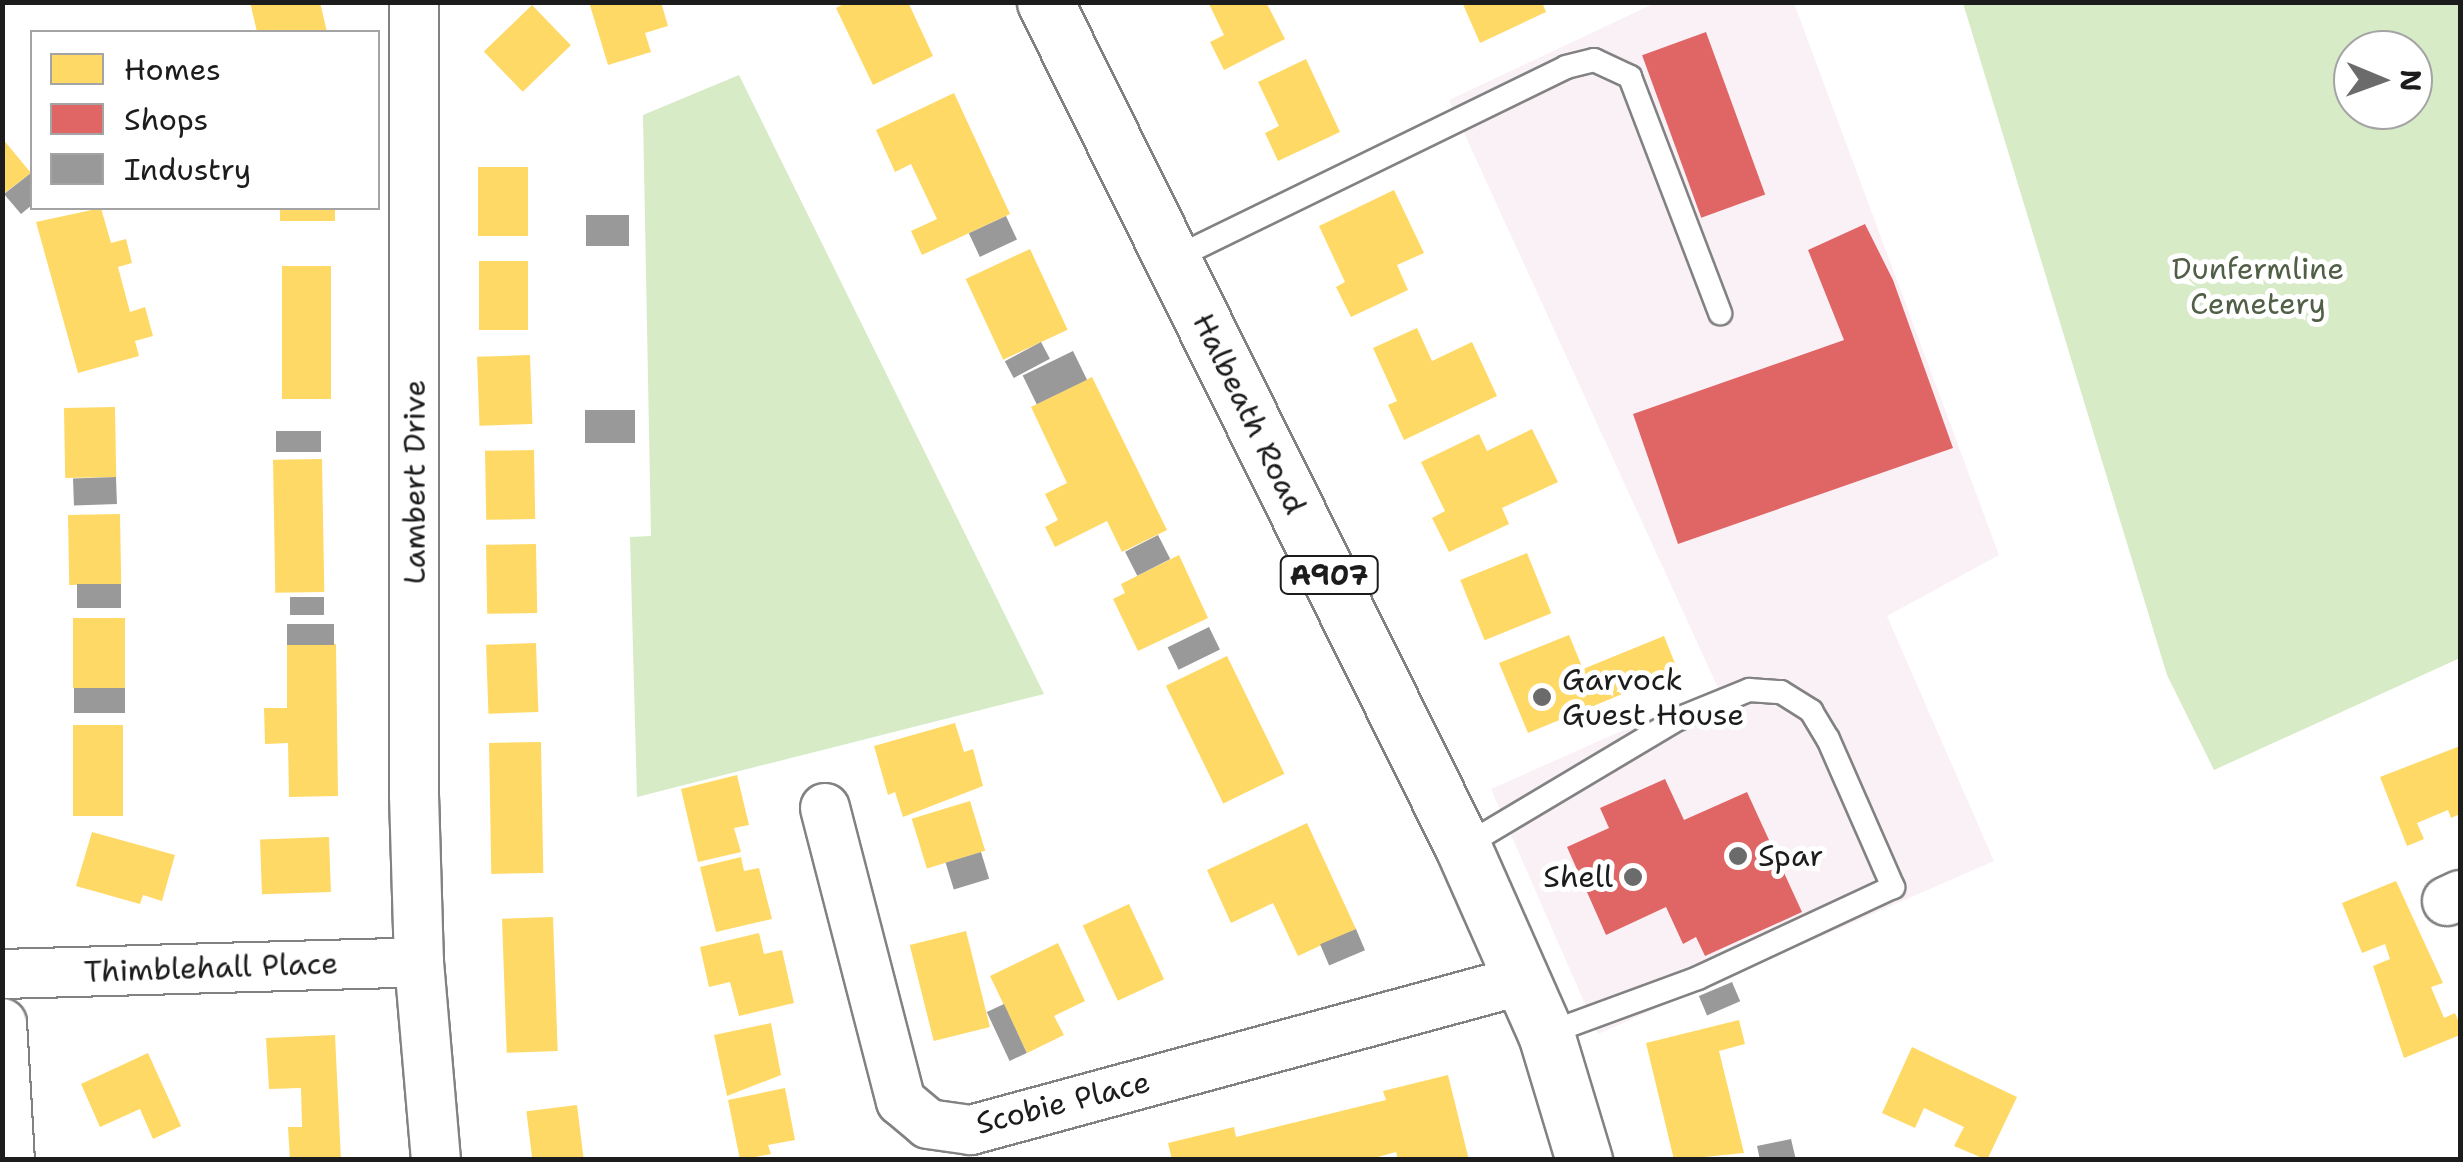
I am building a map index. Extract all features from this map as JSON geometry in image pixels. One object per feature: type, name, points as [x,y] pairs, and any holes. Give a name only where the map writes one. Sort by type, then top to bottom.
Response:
[{"type":"main road","name":"Halbeath Road","points":[[1045,2],[1463,847],[1546,1034],[1584,1160]]},
{"type":"street","name":"Lambert Drive","points":[[414,2],[419,962],[436,1160]]},
{"type":"street","name":"Scobie Place","points":[[825,808],[901,1101],[928,1124],[970,1130],[1523,980]]},
{"type":"street","name":"Thimblehall Place","points":[[2,974],[419,962]]},
{"type":"street","points":[[2,1023],[10,1160]]},
{"type":"lane","points":[[1173,258],[1566,67],[1594,60],[1630,77],[1720,313]]},
{"type":"lane","points":[[1463,847],[1678,718],[1749,690],[1781,692],[1810,712],[1828,739],[1893,887],[1698,978],[1546,1034]]},
{"type":"shaded area","points":[[1655,3],[1794,3],[1999,555],[1887,616],[1994,861],[1598,1034],[1491,789],[1718,688],[1449,100]]},
{"type":"green space","name":"Dunfermline Cemetery","points":[[1963,3],[2460,3],[2460,658],[2214,770],[2167,675]]},
{"type":"green space","points":[[739,75],[1044,694],[637,797],[630,537],[651,536],[643,115]]},
{"type":"building: Homes","points":[[250,2],[320,2],[327,30],[257,30]]},
{"type":"building: Homes","points":[[589,2],[661,2],[668,26],[645,33],[651,52],[608,65]]},
{"type":"building: Homes","points":[[847,2],[908,2],[933,56],[873,85],[836,8]]},
{"type":"building: Homes","points":[[1208,2],[1266,2],[1285,39],[1224,70],[1210,42],[1224,35]]},
{"type":"building: Homes","points":[[1462,2],[1542,2],[1546,12],[1480,43]]},
{"type":"building: Homes","points":[[532,5],[571,45],[523,92],[484,52]]},
{"type":"building: Homes","points":[[1306,59],[1340,132],[1278,161],[1265,133],[1279,126],[1258,82]]},
{"type":"building: Homes","points":[[954,93],[1010,214],[922,255],[911,231],[937,219],[911,164],[895,172],[876,130]]},
{"type":"building: Homes","points":[[2,138],[30,174],[2,195]]},
{"type":"building: Homes","points":[[478,167],[528,167],[528,236],[478,236]]},
{"type":"building: Homes","points":[[1394,190],[1424,253],[1397,265],[1408,290],[1351,317],[1336,287],[1345,282],[1319,226]]},
{"type":"building: Homes","points":[[102,210],[111,243],[126,239],[132,263],[118,267],[130,312],[145,307],[153,336],[135,341],[139,356],[78,373],[36,222]]},
{"type":"building: Homes","points":[[280,210],[335,210],[335,221],[280,221]]},
{"type":"building: Homes","points":[[1030,249],[1068,330],[1003,360],[966,279]]},
{"type":"building: Homes","points":[[479,261],[528,261],[528,330],[479,330]]},
{"type":"building: Homes","points":[[282,266],[331,266],[331,399],[282,399]]},
{"type":"building: Homes","points":[[1417,328],[1432,361],[1472,342],[1497,396],[1404,440],[1388,405],[1397,401],[1373,348]]},
{"type":"building: Homes","points":[[530,355],[532,424],[479,426],[477,357]]},
{"type":"building: Homes","points":[[1092,377],[1167,530],[1122,552],[1107,521],[1055,547],[1045,527],[1058,520],[1045,494],[1067,483],[1031,407]]},
{"type":"building: Homes","points":[[115,407],[116,477],[65,478],[64,408]]},
{"type":"building: Homes","points":[[1532,429],[1558,482],[1502,508],[1509,524],[1449,552],[1432,518],[1445,511],[1421,462],[1479,434],[1487,451]]},
{"type":"building: Homes","points":[[534,450],[535,519],[486,520],[485,451]]},
{"type":"building: Homes","points":[[322,459],[324,592],[275,593],[273,460]]},
{"type":"building: Homes","points":[[120,514],[121,584],[69,585],[68,515]]},
{"type":"building: Homes","points":[[536,544],[537,613],[487,614],[486,545]]},
{"type":"building: Homes","points":[[1527,553],[1551,613],[1485,640],[1460,580]]},
{"type":"building: Homes","points":[[1179,555],[1208,618],[1138,651],[1113,599],[1125,593],[1121,584]]},
{"type":"building: Homes","points":[[73,618],[125,618],[125,688],[73,688]]},
{"type":"building: Homes","points":[[1569,635],[1583,669],[1664,636],[1678,671],[1528,733],[1499,663]]},
{"type":"building: Homes","points":[[536,643],[538,712],[488,714],[486,645]]},
{"type":"building: Homes","points":[[336,644],[338,796],[289,797],[288,743],[265,744],[264,708],[287,708],[287,645]]},
{"type":"building: Homes","points":[[1227,656],[1284,774],[1223,804],[1166,686]]},
{"type":"building: Homes","points":[[955,723],[964,752],[973,749],[983,786],[903,817],[895,792],[888,795],[874,746]]},
{"type":"building: Homes","points":[[73,725],[123,725],[123,816],[73,816]]},
{"type":"building: Homes","points":[[541,742],[543,873],[491,874],[489,743]]},
{"type":"building: Homes","points":[[2460,746],[2460,814],[2451,818],[2448,810],[2417,823],[2424,839],[2407,846],[2380,777]]},
{"type":"building: Homes","points":[[737,775],[749,825],[734,828],[741,852],[698,862],[681,789]]},
{"type":"building: Homes","points":[[970,801],[985,851],[927,869],[912,819]]},
{"type":"building: Homes","points":[[1307,823],[1356,929],[1298,956],[1273,903],[1231,923],[1207,870]]},
{"type":"building: Homes","points":[[92,832],[175,855],[162,901],[143,895],[140,904],[76,886]]},
{"type":"building: Homes","points":[[329,837],[331,892],[262,894],[260,839]]},
{"type":"building: Homes","points":[[741,857],[744,871],[759,868],[772,919],[716,932],[700,867]]},
{"type":"building: Homes","points":[[2396,881],[2443,983],[2431,987],[2444,1018],[2455,1013],[2460,1025],[2460,1035],[2404,1058],[2373,966],[2390,959],[2385,944],[2362,953],[2342,903]]},
{"type":"building: Homes","points":[[1129,904],[1164,979],[1118,1001],[1083,926]]},
{"type":"building: Homes","points":[[553,917],[558,1051],[507,1053],[502,919]]},
{"type":"building: Homes","points":[[966,931],[990,1027],[934,1041],[910,945]]},
{"type":"building: Homes","points":[[759,933],[764,954],[782,950],[794,1003],[739,1016],[730,982],[709,987],[700,947]]},
{"type":"building: Homes","points":[[1058,943],[1085,1001],[1054,1016],[1064,1035],[1027,1053],[990,976]]},
{"type":"building: Homes","points":[[1739,1020],[1745,1044],[1719,1051],[1744,1153],[1674,1160],[1646,1043]]},
{"type":"building: Homes","points":[[771,1023],[781,1075],[727,1096],[714,1035]]},
{"type":"building: Homes","points":[[335,1035],[341,1160],[290,1160],[288,1127],[302,1127],[301,1088],[269,1089],[266,1038]]},
{"type":"building: Homes","points":[[1912,1047],[2017,1097],[1987,1160],[1954,1146],[1964,1127],[1924,1108],[1915,1128],[1882,1113]]},
{"type":"building: Homes","points":[[148,1053],[181,1126],[153,1139],[140,1109],[100,1127],[81,1084]]},
{"type":"building: Homes","points":[[1448,1075],[1469,1160],[1398,1160],[1396,1152],[1367,1160],[1172,1160],[1168,1143],[1234,1127],[1236,1137],[1386,1100],[1383,1091]]},
{"type":"building: Homes","points":[[785,1088],[795,1140],[768,1145],[771,1154],[740,1160],[728,1100]]},
{"type":"building: Homes","points":[[577,1105],[584,1160],[532,1160],[526,1111]]},
{"type":"building: Shops","points":[[1706,32],[1765,195],[1701,218],[1642,55]]},
{"type":"building: Shops","points":[[1865,224],[1893,280],[1953,448],[1678,544],[1633,414],[1844,340],[1808,250]]},
{"type":"building: Shops","points":[[1665,779],[1684,820],[1747,792],[1802,912],[1705,956],[1696,937],[1683,944],[1666,907],[1606,935],[1567,847],[1609,828],[1600,808]]},
{"type":"building: Industry","points":[[30,174],[30,207],[21,214],[4,194]]},
{"type":"building: Industry","points":[[586,215],[629,215],[629,246],[586,246]]},
{"type":"building: Industry","points":[[1006,216],[1017,240],[980,257],[969,233]]},
{"type":"building: Industry","points":[[1041,342],[1050,359],[1014,378],[1005,361]]},
{"type":"building: Industry","points":[[1073,351],[1087,380],[1037,404],[1023,376]]},
{"type":"building: Industry","points":[[585,410],[635,410],[635,443],[585,443]]},
{"type":"building: Industry","points":[[276,431],[321,431],[321,452],[276,452]]},
{"type":"building: Industry","points":[[116,477],[117,504],[74,505],[73,479]]},
{"type":"building: Industry","points":[[1158,535],[1170,559],[1137,576],[1125,552]]},
{"type":"building: Industry","points":[[77,584],[121,584],[121,608],[77,608]]},
{"type":"building: Industry","points":[[290,597],[324,597],[324,615],[290,615]]},
{"type":"building: Industry","points":[[287,624],[334,624],[334,645],[287,645]]},
{"type":"building: Industry","points":[[1209,627],[1220,649],[1179,670],[1168,647]]},
{"type":"building: Industry","points":[[74,688],[125,688],[125,713],[74,713]]},
{"type":"building: Industry","points":[[981,852],[989,879],[954,890],[946,863]]},
{"type":"building: Industry","points":[[1356,929],[1365,950],[1329,965],[1320,944]]},
{"type":"building: Industry","points":[[1732,982],[1740,1001],[1707,1015],[1699,996]]},
{"type":"building: Industry","points":[[1004,1004],[1027,1053],[1010,1061],[987,1012]]},
{"type":"building: Industry","points":[[1791,1139],[1796,1160],[1760,1160],[1757,1146]]},
{"type":"place","name":"Garvock Guest House","points":[[1542,697]]},
{"type":"place","name":"Spar","points":[[1738,856]]},
{"type":"place","name":"Shell","points":[[1633,877]]}]
